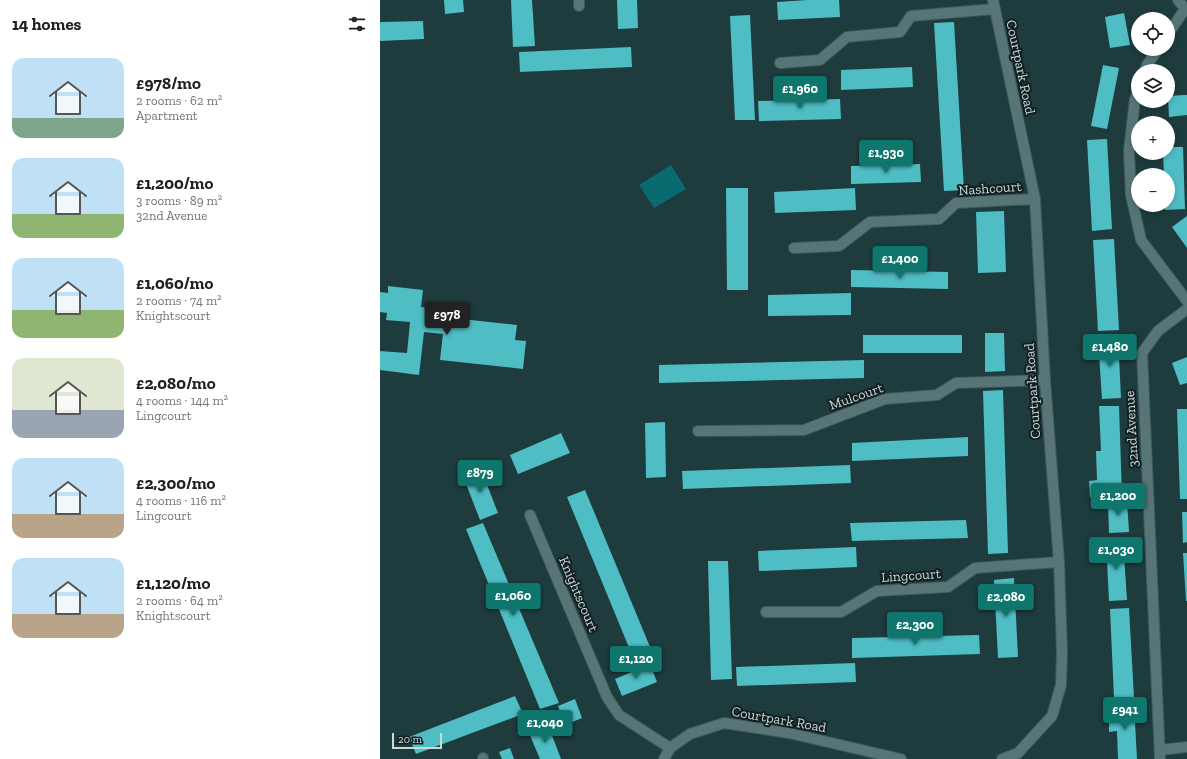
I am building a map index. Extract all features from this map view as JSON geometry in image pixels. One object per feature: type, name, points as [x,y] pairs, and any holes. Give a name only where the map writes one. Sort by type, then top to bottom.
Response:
[{"type":"street","points":[[1175,25],[1186,10],[1178,0]]},
{"type":"street","points":[[780,63],[820,60],[848,37],[900,32],[911,16],[994,4]]},
{"type":"street","name":"Courtpark Road","points":[[994,4],[1035,200],[1045,380],[1059,562],[1062,653],[1061,685],[1052,716],[1018,753],[1002,759]]},
{"type":"street","points":[[1134,108],[1129,151],[1131,195],[1141,240],[1187,301]]},
{"type":"street","name":"Nashcourt","points":[[794,248],[839,246],[870,222],[939,219],[956,202],[1035,200]]},
{"type":"street","name":"32nd Avenue","points":[[1160,755],[1142,352],[1158,331],[1187,309]]},
{"type":"street","name":"Mulcourt","points":[[698,431],[804,430],[885,399],[938,395],[956,383],[1045,380]]},
{"type":"street","name":"Knightscourt","points":[[530,515],[607,697],[619,715],[670,748]]},
{"type":"street","name":"Lingcourt","points":[[766,612],[841,612],[876,591],[948,587],[975,568],[1059,562]]},
{"type":"street","name":"Courtpark Road","points":[[664,759],[670,748],[690,734],[724,723],[789,733],[901,759]]},
{"type":"street","points":[[1160,755],[1187,747]]},
{"type":"shaded area","points":[[671,165],[686,189],[654,208],[639,185]]},
{"type":"building","points":[[444,0],[463,0],[464,12],[445,14]]},
{"type":"building","points":[[511,0],[532,0],[535,46],[513,47]]},
{"type":"building","points":[[617,0],[637,0],[638,28],[618,29]]},
{"type":"building","points":[[839,0],[840,17],[778,20],[777,2]]},
{"type":"building","points":[[1124,13],[1130,45],[1110,48],[1105,17]]},
{"type":"building","points":[[750,15],[755,120],[735,120],[730,16]]},
{"type":"building","points":[[423,21],[424,39],[380,41],[380,22]]},
{"type":"building","points":[[954,22],[964,190],[944,191],[934,23]]},
{"type":"building","points":[[631,47],[632,67],[520,72],[519,52]]},
{"type":"building","points":[[1103,65],[1119,68],[1107,129],[1091,126]]},
{"type":"building","points":[[912,67],[913,87],[841,90],[841,70]]},
{"type":"building","points":[[1187,95],[1187,115],[1169,116],[1169,108],[1175,108],[1175,96]]},
{"type":"building","points":[[840,99],[841,119],[759,121],[758,101]]},
{"type":"building","points":[[1107,139],[1112,229],[1092,231],[1087,140]]},
{"type":"building","points":[[1175,147],[1183,147],[1185,209],[1175,210],[1175,168],[1164,168],[1163,160],[1175,160]]},
{"type":"building","points":[[920,164],[921,182],[851,184],[851,166]]},
{"type":"building","points":[[726,188],[748,188],[748,290],[727,290]]},
{"type":"building","points":[[855,188],[856,210],[775,213],[774,192]]},
{"type":"building","points":[[1004,211],[1006,272],[978,273],[976,212]]},
{"type":"building","points":[[1187,216],[1187,248],[1172,227]]},
{"type":"building","points":[[1114,239],[1119,330],[1098,331],[1093,240]]},
{"type":"building","points":[[851,270],[948,272],[948,289],[851,287]]},
{"type":"building","points":[[388,286],[423,290],[421,307],[453,310],[452,318],[517,325],[515,340],[526,341],[523,369],[440,360],[443,334],[424,332],[419,375],[380,370],[380,351],[407,353],[410,322],[386,320],[387,313],[380,312],[380,292],[388,293]]},
{"type":"building","points":[[851,293],[851,315],[768,316],[768,295]]},
{"type":"building","points":[[985,333],[1004,333],[1005,371],[985,372]]},
{"type":"building","points":[[863,335],[962,335],[962,353],[863,353]]},
{"type":"building","points":[[1118,337],[1121,398],[1102,399],[1098,339]]},
{"type":"building","points":[[1187,357],[1187,383],[1180,385],[1172,363]]},
{"type":"building","points":[[864,360],[864,378],[659,383],[659,365]]},
{"type":"building","points":[[1003,390],[1008,553],[988,554],[983,391]]},
{"type":"building","points":[[1099,406],[1119,406],[1122,495],[1090,497],[1089,481],[1097,480],[1096,451],[1101,451]]},
{"type":"building","points":[[1177,409],[1187,409],[1187,499],[1180,499]]},
{"type":"building","points":[[665,422],[666,477],[646,478],[645,423]]},
{"type":"building","points":[[561,433],[570,453],[518,474],[510,455]]},
{"type":"building","points":[[968,437],[968,456],[852,461],[852,443]]},
{"type":"building","points":[[850,465],[851,483],[683,489],[682,471]]},
{"type":"building","points":[[481,469],[498,513],[480,520],[463,476]]},
{"type":"building","points":[[585,490],[655,659],[637,667],[567,497]]},
{"type":"building","points":[[1127,501],[1129,532],[1109,533],[1108,502]]},
{"type":"building","points":[[1182,512],[1187,512],[1187,542],[1183,543]]},
{"type":"building","points":[[966,520],[968,538],[852,541],[850,523]]},
{"type":"building","points":[[483,523],[559,703],[540,709],[466,529]]},
{"type":"building","points":[[1123,540],[1127,600],[1109,601],[1106,541]]},
{"type":"building","points":[[856,547],[857,567],[759,571],[758,551]]},
{"type":"building","points":[[1183,553],[1187,553],[1187,601],[1186,601]]},
{"type":"building","points":[[708,561],[728,561],[732,679],[711,680]]},
{"type":"building","points":[[1014,578],[1018,657],[998,658],[994,580]]},
{"type":"building","points":[[1129,608],[1134,698],[1114,698],[1110,609]]},
{"type":"building","points":[[979,635],[980,654],[852,658],[852,638]]},
{"type":"building","points":[[855,663],[856,682],[737,686],[736,667]]},
{"type":"building","points":[[650,664],[657,682],[622,696],[615,679]]},
{"type":"building","points":[[515,696],[523,714],[416,754],[409,737]]},
{"type":"building","points":[[575,699],[582,718],[565,725],[558,706]]},
{"type":"building","points":[[1134,704],[1137,759],[1118,759],[1117,731],[1109,732],[1109,721],[1116,721],[1115,705]]},
{"type":"building","points":[[548,726],[561,759],[540,759],[529,733]]},
{"type":"building","points":[[510,748],[514,759],[502,759],[499,752]]}]
